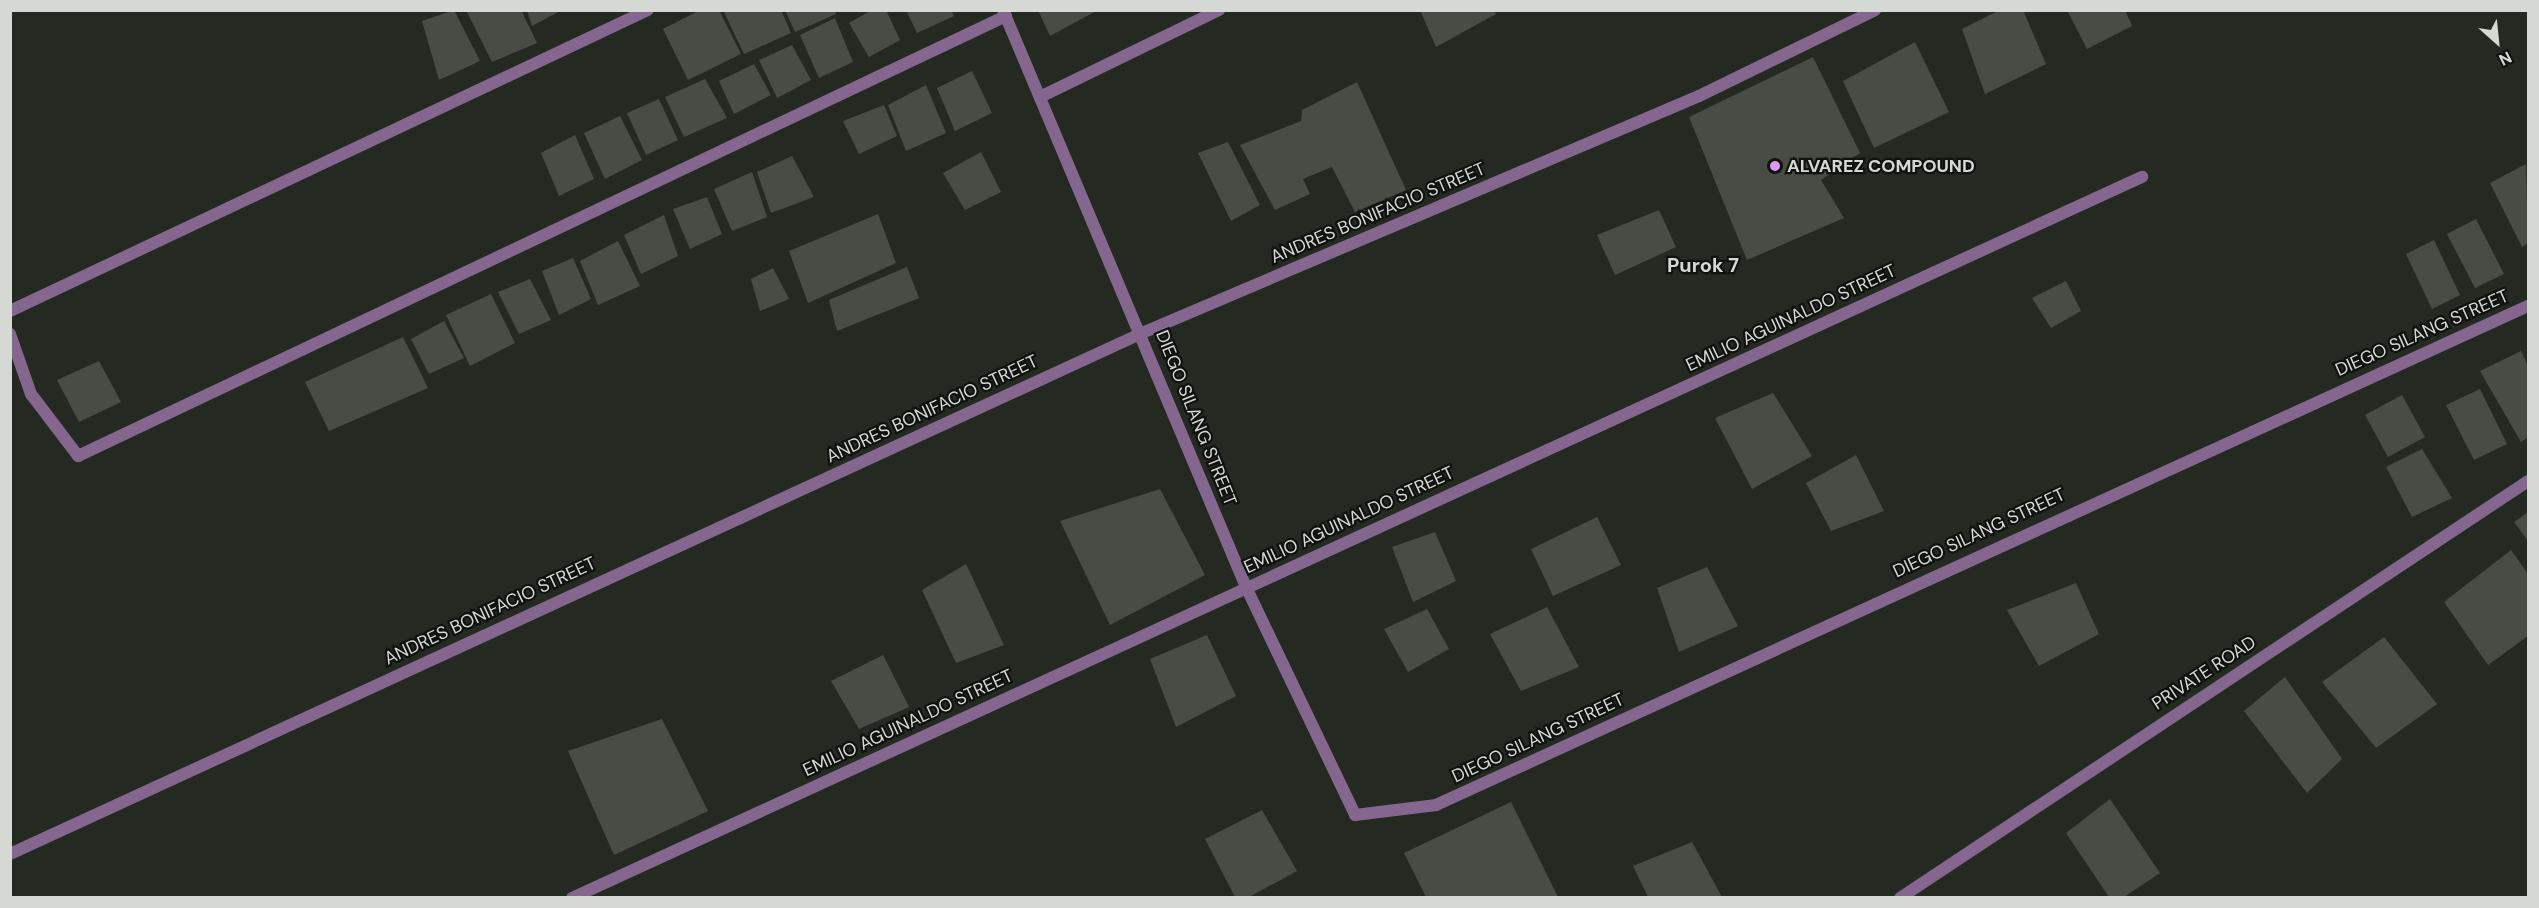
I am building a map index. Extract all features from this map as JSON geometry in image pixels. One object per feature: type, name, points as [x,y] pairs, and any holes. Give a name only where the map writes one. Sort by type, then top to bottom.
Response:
[{"type":"street","points":[[10,311],[648,10]]},
{"type":"street","points":[[1042,96],[1219,10]]},
{"type":"street","name":"ANDRES BONIFACIO STREET","points":[[10,854],[1142,333],[1699,96],[1875,10]]},
{"type":"street","points":[[10,334],[31,394],[78,456],[1005,13]]},
{"type":"street","name":"DIEGO SILANG STREET","points":[[1005,13],[1142,333],[1246,587],[1355,815],[1436,805],[2529,306]]},
{"type":"street","name":"EMILIO AGUINALDO STREET","points":[[572,897],[2142,177]]},
{"type":"street","name":"PRIVATE ROAD","points":[[1900,897],[2529,481]]},
{"type":"building","points":[[454,10],[480,61],[439,80],[422,21]]},
{"type":"building","points":[[466,10],[521,10],[537,43],[492,62]]},
{"type":"building","points":[[527,10],[562,10],[532,26]]},
{"type":"building","points":[[700,10],[719,10],[741,54],[688,80],[663,29]]},
{"type":"building","points":[[723,10],[781,10],[791,33],[744,54]]},
{"type":"building","points":[[785,10],[834,10],[836,14],[795,32]]},
{"type":"building","points":[[872,10],[886,10],[900,40],[869,57],[849,23]]},
{"type":"building","points":[[906,10],[951,10],[954,16],[917,33]]},
{"type":"building","points":[[1038,10],[1098,10],[1050,36]]},
{"type":"building","points":[[1420,10],[1494,10],[1496,14],[1436,47]]},
{"type":"building","points":[[2000,10],[2023,10],[2046,64],[1985,94],[1962,29]]},
{"type":"building","points":[[2067,10],[2125,10],[2132,26],[2087,49]]},
{"type":"building","points":[[835,18],[853,62],[819,78],[800,35]]},
{"type":"building","points":[[1915,42],[1949,112],[1874,148],[1843,81]]},
{"type":"building","points":[[792,45],[811,80],[777,98],[759,60]]},
{"type":"building","name":"ALVAREZ COMPOUND","points":[[1813,57],[1860,153],[1821,180],[1844,218],[1747,260],[1689,117]]},
{"type":"building","points":[[754,64],[771,95],[734,114],[719,81]]},
{"type":"building","points":[[972,71],[992,113],[955,131],[937,88]]},
{"type":"building","points":[[705,79],[727,118],[684,137],[665,97]]},
{"type":"building","points":[[1357,82],[1406,190],[1355,212],[1332,167],[1303,179],[1310,194],[1275,210],[1240,145],[1301,121],[1302,110]]},
{"type":"building","points":[[926,85],[946,133],[906,151],[888,105]]},
{"type":"building","points":[[659,99],[678,140],[646,155],[627,113]]},
{"type":"building","points":[[884,105],[897,136],[859,154],[843,121]]},
{"type":"building","points":[[620,116],[642,160],[605,179],[584,133]]},
{"type":"building","points":[[575,135],[594,179],[559,196],[541,153]]},
{"type":"building","points":[[1228,142],[1260,205],[1231,221],[1198,153]]},
{"type":"building","points":[[981,152],[1001,192],[965,210],[943,173]]},
{"type":"building","points":[[792,156],[814,197],[771,213],[757,172]]},
{"type":"building","points":[[2526,164],[2528,243],[2522,247],[2490,183]]},
{"type":"building","points":[[752,172],[767,217],[732,231],[714,189]]},
{"type":"building","points":[[707,197],[722,234],[690,249],[673,209]]},
{"type":"building","points":[[1659,210],[1676,247],[1615,275],[1597,235]]},
{"type":"building","points":[[878,214],[896,263],[808,303],[789,251]]},
{"type":"building","points":[[664,215],[678,256],[641,274],[624,235]]},
{"type":"building","points":[[2476,219],[2504,274],[2475,288],[2447,234]]},
{"type":"building","points":[[2434,240],[2460,295],[2432,309],[2406,254]]},
{"type":"building","points":[[618,241],[640,286],[598,305],[580,261]]},
{"type":"building","points":[[573,258],[591,299],[559,315],[542,271]]},
{"type":"building","points":[[907,267],[919,298],[837,331],[829,300]]},
{"type":"building","points":[[773,268],[789,299],[760,311],[751,279]]},
{"type":"building","points":[[530,279],[551,320],[519,334],[498,292]]},
{"type":"building","points":[[2066,281],[2081,311],[2051,328],[2032,298]]},
{"type":"building","points":[[491,294],[515,343],[470,366],[446,315]]},
{"type":"building","points":[[444,321],[464,358],[429,374],[411,339]]},
{"type":"building","points":[[403,337],[428,388],[329,431],[305,382]]},
{"type":"building","points":[[2521,351],[2528,366],[2528,437],[2521,442],[2480,371]]},
{"type":"building","points":[[99,361],[121,402],[79,422],[57,380]]},
{"type":"building","points":[[2480,389],[2507,444],[2474,460],[2446,405]]},
{"type":"building","points":[[1773,393],[1812,456],[1752,489],[1715,418]]},
{"type":"building","points":[[2402,395],[2425,437],[2388,457],[2365,415]]},
{"type":"building","points":[[2422,449],[2452,498],[2412,517],[2386,467]]},
{"type":"building","points":[[1856,455],[1884,511],[1831,531],[1806,483]]},
{"type":"building","points":[[1160,489],[1205,575],[1110,625],[1060,521]]},
{"type":"building","points":[[2528,512],[2528,541],[2514,522]]},
{"type":"building","points":[[1597,517],[1621,565],[1553,596],[1531,549]]},
{"type":"building","points":[[1435,532],[1456,581],[1413,602],[1392,547]]},
{"type":"building","points":[[2511,550],[2528,574],[2528,636],[2488,665],[2444,602]]},
{"type":"building","points":[[966,564],[1004,645],[956,663],[922,590]]},
{"type":"building","points":[[1707,567],[1738,626],[1679,652],[1657,588]]},
{"type":"building","points":[[2076,583],[2099,634],[2039,666],[2007,610]]},
{"type":"building","points":[[1547,607],[1579,667],[1521,691],[1490,634]]},
{"type":"building","points":[[1427,609],[1449,649],[1408,672],[1384,629]]},
{"type":"building","points":[[1207,635],[1236,696],[1176,727],[1150,659]]},
{"type":"building","points":[[2384,637],[2437,704],[2376,748],[2322,682]]},
{"type":"building","points":[[883,655],[909,707],[859,729],[831,681]]},
{"type":"building","points":[[2285,677],[2342,759],[2307,793],[2244,711]]},
{"type":"building","points":[[662,719],[708,811],[614,855],[568,751]]},
{"type":"building","points":[[2110,799],[2160,873],[2124,897],[2109,897],[2066,833]]},
{"type":"building","points":[[1511,802],[1558,897],[1426,897],[1404,853]]},
{"type":"building","points":[[1262,810],[1297,871],[1249,897],[1235,897],[1205,839]]},
{"type":"building","points":[[1692,842],[1722,897],[1648,897],[1633,866]]},
{"type":"place","name":"ALVAREZ COMPOUND","points":[[1775,166]]},
{"type":"district","name":"Purok 7","points":[[1703,265]]}]
